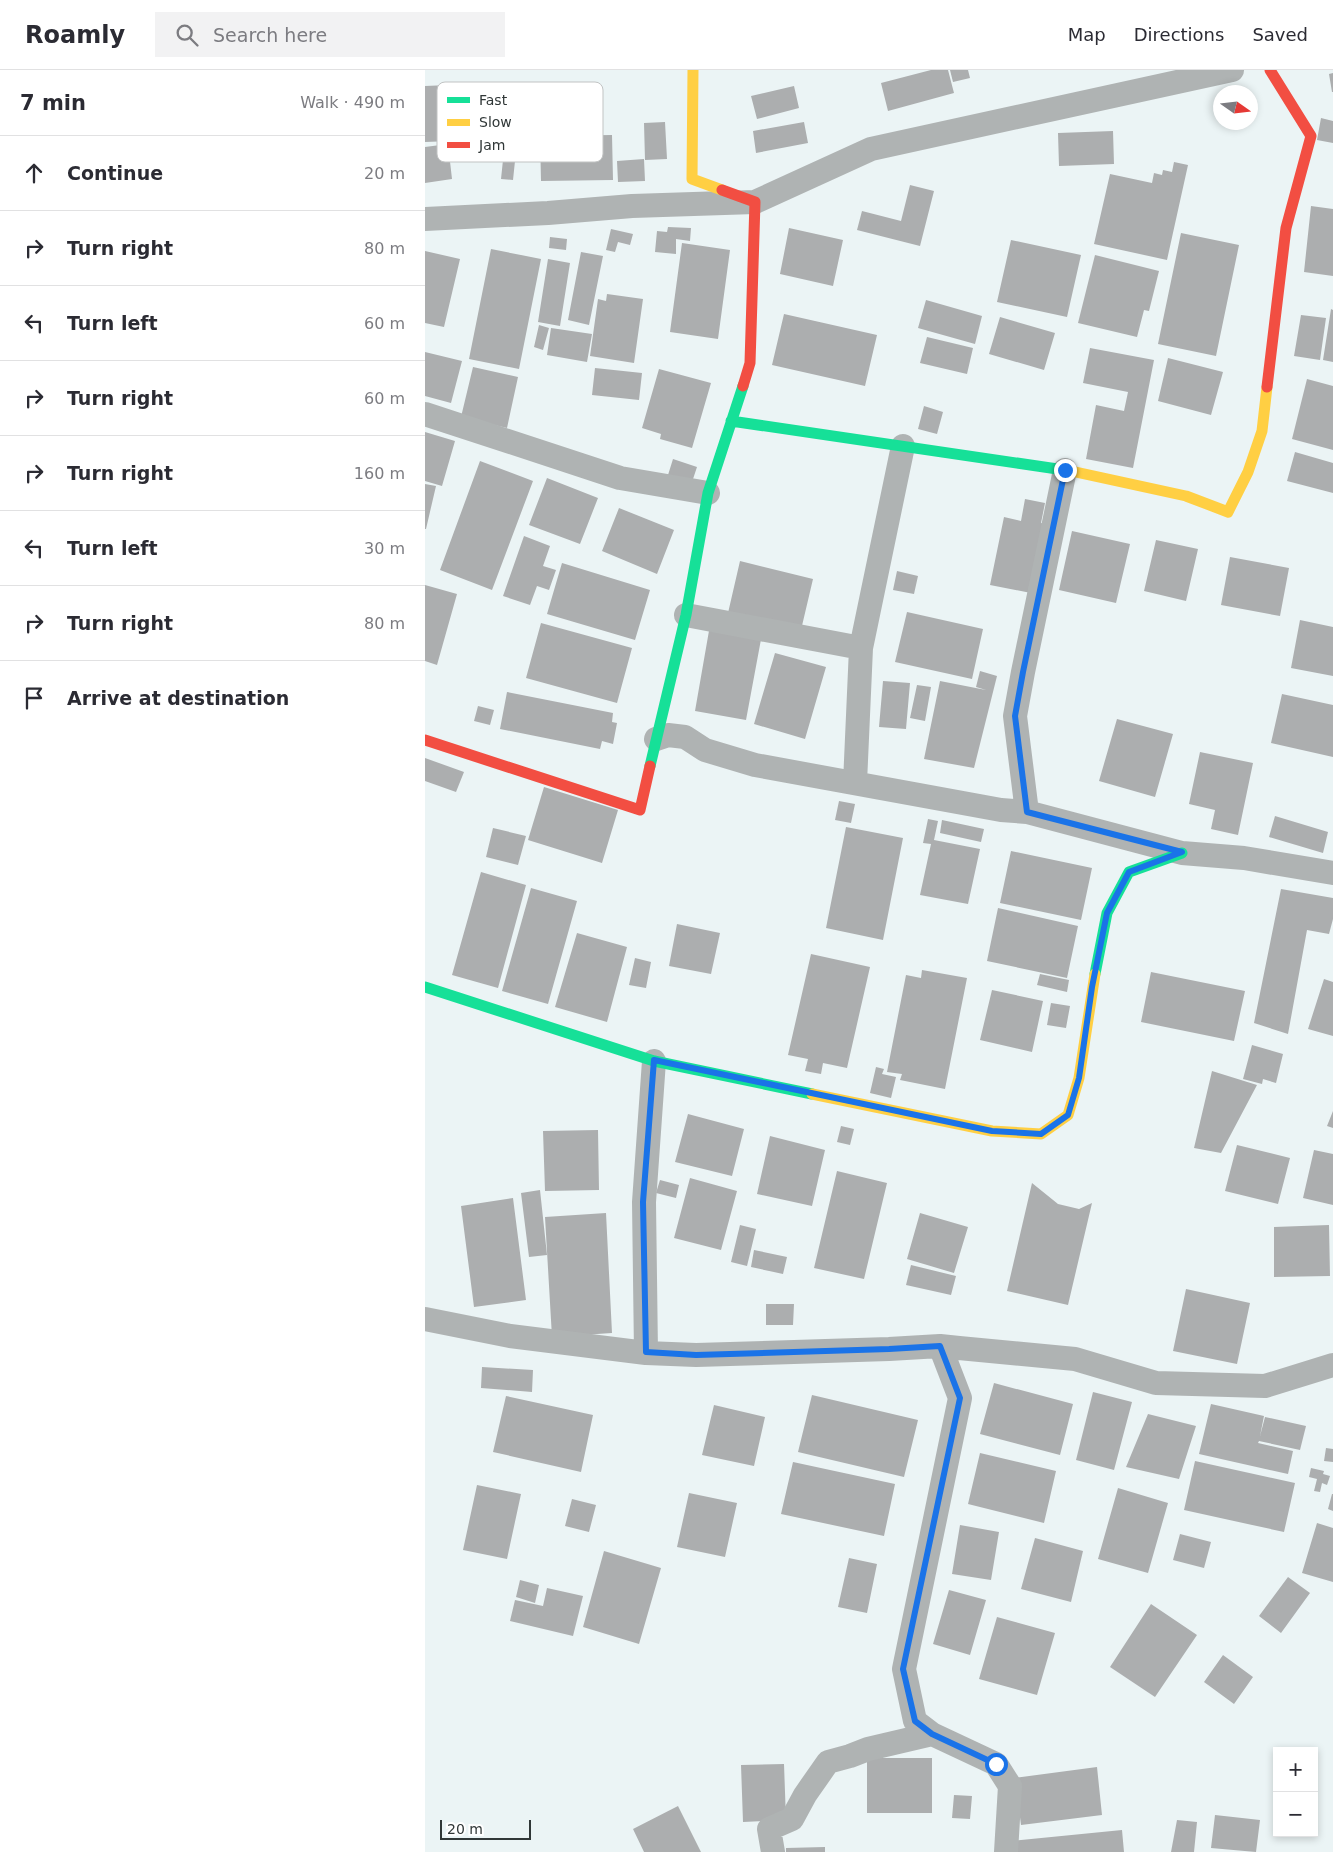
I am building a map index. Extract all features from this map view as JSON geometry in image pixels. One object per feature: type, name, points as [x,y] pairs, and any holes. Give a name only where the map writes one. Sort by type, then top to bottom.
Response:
[{"type":"street","points":[[693,70],[692,179],[755,202]]},
{"type":"street","points":[[425,219],[548,213],[632,206],[755,202],[871,149],[1232,70]]},
{"type":"street","points":[[731,421],[1065,470],[1185,496],[1228,512],[1248,472],[1262,430],[1286,228],[1311,136],[1270,70]]},
{"type":"street","points":[[425,740],[640,810],[686,615],[708,493],[750,363],[755,202]]},
{"type":"street","points":[[425,414],[620,478],[708,493]]},
{"type":"street","points":[[855,784],[861,648],[903,446]]},
{"type":"street","points":[[1027,812],[1015,716],[1065,470]]},
{"type":"street","points":[[686,615],[861,648]]},
{"type":"street","points":[[656,739],[668,735],[685,737],[705,750],[755,765],[1001,810],[1027,812],[1182,852],[1244,858],[1333,873]]},
{"type":"street","points":[[425,987],[654,1060],[992,1131],[1041,1134],[1068,1115],[1079,1078],[1092,987],[1107,913],[1129,872],[1182,852]]},
{"type":"street","points":[[646,1352],[643,1202],[654,1060]]},
{"type":"street","points":[[425,1319],[510,1336],[646,1352],[696,1355],[940,1346],[1075,1359],[1156,1383],[1265,1386],[1333,1365]]},
{"type":"street","points":[[940,1346],[960,1398],[903,1669],[915,1721],[932,1734],[996,1764],[1010,1786],[1006,1852]]},
{"type":"street","points":[[773,1852],[769,1829],[792,1819],[805,1795],[828,1762],[868,1749],[932,1734]]},
{"type":"building","points":[[931,70],[948,70],[954,93],[888,111],[881,83]]},
{"type":"building","points":[[950,70],[968,70],[970,78],[953,82]]},
{"type":"building","points":[[1333,73],[1333,92],[1332,92],[1329,74]]},
{"type":"building","points":[[425,86],[437,86],[437,142],[425,142]]},
{"type":"building","points":[[794,86],[799,108],[757,119],[751,96]]},
{"type":"building","points":[[1321,118],[1333,121],[1333,143],[1317,140]]},
{"type":"building","points":[[665,122],[667,159],[645,160],[644,123]]},
{"type":"building","points":[[804,122],[808,143],[756,153],[753,131]]},
{"type":"building","points":[[1113,131],[1114,164],[1059,166],[1058,133]]},
{"type":"building","points":[[603,135],[612,135],[613,180],[541,181],[541,162],[603,162]]},
{"type":"building","points":[[437,145],[437,162],[450,162],[452,179],[425,183],[425,147]]},
{"type":"building","points":[[644,159],[645,181],[618,182],[617,161]]},
{"type":"building","points":[[503,162],[515,162],[513,180],[501,179]]},
{"type":"building","points":[[1174,162],[1188,165],[1167,260],[1094,244],[1110,174],[1152,183],[1154,173],[1162,175],[1163,170],[1172,172]]},
{"type":"building","points":[[910,185],[934,191],[920,246],[857,230],[862,211],[901,221]]},
{"type":"building","points":[[1311,206],[1333,209],[1333,276],[1304,272]]},
{"type":"building","points":[[668,227],[691,228],[690,241],[676,239],[676,254],[655,252],[657,231],[667,232]]},
{"type":"building","points":[[789,228],[843,240],[833,286],[780,274]]},
{"type":"building","points":[[611,229],[633,234],[630,245],[618,242],[615,252],[606,250]]},
{"type":"building","points":[[1181,233],[1239,245],[1216,356],[1158,344]]},
{"type":"building","points":[[550,237],[567,239],[566,250],[549,248]]},
{"type":"building","points":[[1011,240],[1081,255],[1067,317],[997,302]]},
{"type":"building","points":[[682,243],[730,250],[718,339],[670,332]]},
{"type":"building","points":[[491,249],[541,259],[519,369],[469,359]]},
{"type":"building","points":[[425,251],[460,259],[444,327],[425,323]]},
{"type":"building","points":[[581,252],[603,256],[589,325],[568,320]]},
{"type":"building","points":[[1095,255],[1159,271],[1149,311],[1144,310],[1137,337],[1078,323]]},
{"type":"building","points":[[548,259],[570,263],[560,326],[538,322]]},
{"type":"building","points":[[607,294],[643,299],[634,363],[590,356],[598,299],[606,301]]},
{"type":"building","points":[[926,300],[982,316],[975,344],[918,328]]},
{"type":"building","points":[[1331,309],[1333,310],[1333,362],[1323,360]]},
{"type":"building","points":[[784,314],[877,335],[865,386],[772,365]]},
{"type":"building","points":[[1301,315],[1326,318],[1320,360],[1294,356]]},
{"type":"building","points":[[1000,317],[1055,333],[1044,370],[989,354]]},
{"type":"building","points":[[539,325],[549,328],[543,350],[534,347]]},
{"type":"building","points":[[551,328],[592,334],[587,362],[547,355]]},
{"type":"building","points":[[927,337],[973,348],[967,374],[920,363]]},
{"type":"building","points":[[1090,348],[1154,360],[1133,468],[1086,459],[1096,405],[1124,411],[1128,392],[1083,383]]},
{"type":"building","points":[[425,352],[462,361],[451,403],[425,396]]},
{"type":"building","points":[[1168,358],[1223,372],[1211,415],[1158,401]]},
{"type":"building","points":[[473,367],[518,377],[507,428],[461,417]]},
{"type":"building","points":[[595,368],[642,373],[639,400],[592,395]]},
{"type":"building","points":[[659,369],[711,383],[692,448],[660,439],[661,434],[642,428]]},
{"type":"building","points":[[1307,379],[1333,386],[1333,450],[1292,439]]},
{"type":"building","points":[[924,406],[943,412],[937,434],[918,429]]},
{"type":"building","points":[[425,432],[455,441],[442,486],[425,481]]},
{"type":"building","points":[[1295,452],[1333,463],[1333,493],[1287,481]]},
{"type":"building","points":[[673,459],[697,467],[692,482],[668,475]]},
{"type":"building","points":[[480,461],[533,481],[492,590],[440,570]]},
{"type":"building","points":[[547,478],[598,498],[580,544],[529,525]]},
{"type":"building","points":[[425,484],[436,486],[426,529],[425,529]]},
{"type":"building","points":[[1025,499],[1045,503],[1041,523],[1045,524],[1031,593],[990,585],[1004,517],[1021,521]]},
{"type":"building","points":[[619,508],[674,530],[657,574],[602,551]]},
{"type":"building","points":[[1072,531],[1130,544],[1116,603],[1059,590]]},
{"type":"building","points":[[524,536],[550,546],[543,566],[556,570],[549,590],[537,586],[530,605],[503,596]]},
{"type":"building","points":[[1156,540],[1198,549],[1186,601],[1144,591]]},
{"type":"building","points":[[1230,557],[1289,568],[1280,616],[1221,605]]},
{"type":"building","points":[[740,561],[813,579],[801,630],[728,613]]},
{"type":"building","points":[[562,563],[650,590],[635,640],[547,614]]},
{"type":"building","points":[[897,571],[918,576],[914,594],[893,590]]},
{"type":"building","points":[[425,585],[457,594],[437,665],[425,661]]},
{"type":"building","points":[[907,612],[983,629],[972,679],[895,662]]},
{"type":"building","points":[[1300,620],[1333,627],[1333,676],[1291,668]]},
{"type":"building","points":[[541,623],[632,648],[617,703],[526,678]]},
{"type":"building","points":[[710,625],[762,634],[746,720],[695,711]]},
{"type":"building","points":[[775,653],[826,667],[805,739],[754,724]]},
{"type":"building","points":[[980,671],[997,676],[974,768],[924,759],[940,681],[986,690],[976,687]]},
{"type":"building","points":[[883,681],[910,683],[906,729],[879,727]]},
{"type":"building","points":[[917,685],[931,687],[925,721],[910,718]]},
{"type":"building","points":[[507,692],[613,713],[612,722],[617,723],[613,744],[602,741],[600,749],[500,729]]},
{"type":"building","points":[[1282,694],[1333,705],[1333,757],[1271,743]]},
{"type":"building","points":[[478,706],[494,710],[490,725],[474,721]]},
{"type":"building","points":[[1117,719],[1173,734],[1155,797],[1099,781]]},
{"type":"building","points":[[1200,752],[1253,763],[1238,835],[1211,829],[1215,810],[1189,804]]},
{"type":"building","points":[[425,758],[464,772],[456,792],[425,781]]},
{"type":"building","points":[[544,787],[618,810],[602,863],[528,840]]},
{"type":"building","points":[[839,801],[855,804],[851,823],[835,820]]},
{"type":"building","points":[[1275,816],[1328,832],[1323,853],[1269,837]]},
{"type":"building","points":[[928,819],[938,821],[934,840],[980,849],[968,904],[920,895],[931,844],[923,843]]},
{"type":"building","points":[[942,820],[984,829],[981,842],[940,833]]},
{"type":"building","points":[[846,827],[903,838],[883,940],[826,928]]},
{"type":"building","points":[[493,828],[526,836],[518,865],[486,857]]},
{"type":"building","points":[[1011,851],[1092,868],[1081,920],[1000,903]]},
{"type":"building","points":[[481,872],[526,885],[498,988],[452,975]]},
{"type":"building","points":[[531,888],[577,901],[548,1004],[502,991]]},
{"type":"building","points":[[1281,889],[1333,898],[1333,919],[1329,934],[1307,930],[1288,1034],[1254,1023]]},
{"type":"building","points":[[998,908],[1078,926],[1067,978],[987,961]]},
{"type":"building","points":[[677,924],[720,933],[711,974],[669,966]]},
{"type":"building","points":[[577,933],[627,947],[607,1022],[555,1007]]},
{"type":"building","points":[[811,954],[870,967],[847,1068],[823,1063],[821,1074],[805,1071],[808,1059],[788,1055]]},
{"type":"building","points":[[635,958],[651,962],[646,988],[629,985]]},
{"type":"building","points":[[922,970],[967,978],[945,1089],[900,1080],[902,1074],[887,1072],[906,975],[921,978]]},
{"type":"building","points":[[1151,972],[1245,991],[1234,1041],[1141,1022]]},
{"type":"building","points":[[1040,974],[1069,980],[1067,992],[1037,985]]},
{"type":"building","points":[[1324,979],[1333,982],[1333,1036],[1308,1029]]},
{"type":"building","points":[[992,990],[1043,1001],[1032,1052],[980,1040]]},
{"type":"building","points":[[1051,1003],[1070,1006],[1066,1028],[1047,1025]]},
{"type":"building","points":[[1252,1045],[1283,1054],[1276,1083],[1263,1079],[1262,1084],[1243,1079]]},
{"type":"building","points":[[876,1067],[884,1069],[882,1074],[896,1077],[891,1098],[870,1093]]},
{"type":"building","points":[[1212,1071],[1257,1085],[1221,1153],[1194,1148]]},
{"type":"building","points":[[1333,1111],[1333,1128],[1327,1126]]},
{"type":"building","points":[[688,1114],[744,1129],[732,1176],[675,1162]]},
{"type":"building","points":[[841,1126],[854,1129],[850,1145],[837,1142]]},
{"type":"building","points":[[598,1130],[599,1190],[545,1191],[543,1131]]},
{"type":"building","points":[[770,1136],[825,1150],[812,1206],[757,1194]]},
{"type":"building","points":[[1237,1145],[1290,1158],[1278,1204],[1225,1191]]},
{"type":"building","points":[[1314,1150],[1333,1154],[1333,1205],[1303,1198]]},
{"type":"building","points":[[837,1171],[887,1183],[864,1279],[814,1268]]},
{"type":"building","points":[[690,1178],[737,1191],[721,1250],[674,1238]]},
{"type":"building","points":[[660,1180],[679,1185],[676,1198],[656,1193]]},
{"type":"building","points":[[1032,1183],[1058,1204],[1079,1209],[1092,1203],[1068,1305],[1007,1291]]},
{"type":"building","points":[[540,1190],[547,1255],[529,1257],[521,1193]]},
{"type":"building","points":[[513,1198],[526,1300],[474,1307],[461,1206]]},
{"type":"building","points":[[606,1213],[612,1333],[552,1337],[545,1217]]},
{"type":"building","points":[[920,1213],[968,1227],[954,1273],[907,1259]]},
{"type":"building","points":[[740,1225],[756,1229],[747,1266],[731,1262]]},
{"type":"building","points":[[1329,1225],[1330,1276],[1274,1277],[1274,1227]]},
{"type":"building","points":[[754,1250],[787,1257],[783,1274],[751,1267]]},
{"type":"building","points":[[911,1265],[956,1276],[951,1295],[906,1285]]},
{"type":"building","points":[[1186,1289],[1250,1303],[1237,1364],[1173,1351]]},
{"type":"building","points":[[766,1304],[794,1304],[793,1325],[766,1325]]},
{"type":"building","points":[[482,1367],[533,1370],[532,1392],[481,1388]]},
{"type":"building","points":[[994,1383],[1073,1404],[1060,1455],[980,1434]]},
{"type":"building","points":[[1093,1392],[1132,1402],[1114,1470],[1076,1460]]},
{"type":"building","points":[[812,1395],[918,1420],[904,1477],[798,1452]]},
{"type":"building","points":[[506,1396],[593,1415],[581,1472],[493,1452]]},
{"type":"building","points":[[1211,1404],[1264,1416],[1260,1436],[1265,1417],[1306,1426],[1300,1450],[1259,1441],[1258,1443],[1293,1451],[1288,1474],[1199,1454]]},
{"type":"building","points":[[714,1405],[765,1417],[754,1466],[702,1455]]},
{"type":"building","points":[[1148,1414],[1196,1426],[1179,1479],[1126,1467]]},
{"type":"building","points":[[1326,1448],[1333,1449],[1333,1462],[1324,1461]]},
{"type":"building","points":[[980,1453],[1056,1471],[1044,1523],[968,1504]]},
{"type":"building","points":[[1195,1461],[1295,1483],[1284,1532],[1184,1510]]},
{"type":"building","points":[[793,1462],[895,1484],[884,1536],[781,1514]]},
{"type":"building","points":[[1311,1468],[1324,1471],[1323,1474],[1330,1476],[1327,1485],[1322,1483],[1320,1492],[1314,1491],[1317,1479],[1309,1477]]},
{"type":"building","points":[[477,1485],[521,1494],[507,1559],[463,1550]]},
{"type":"building","points":[[1118,1488],[1168,1503],[1148,1573],[1098,1559]]},
{"type":"building","points":[[689,1493],[737,1503],[725,1557],[677,1547]]},
{"type":"building","points":[[1333,1494],[1333,1511],[1328,1509]]},
{"type":"building","points":[[572,1499],[596,1505],[589,1532],[565,1526]]},
{"type":"building","points":[[1317,1523],[1333,1528],[1333,1582],[1302,1573]]},
{"type":"building","points":[[960,1525],[999,1532],[991,1580],[952,1574]]},
{"type":"building","points":[[1180,1534],[1211,1542],[1204,1568],[1173,1560]]},
{"type":"building","points":[[1035,1538],[1083,1551],[1071,1602],[1021,1589]]},
{"type":"building","points":[[604,1551],[661,1568],[639,1644],[583,1627]]},
{"type":"building","points":[[849,1558],[877,1564],[867,1613],[838,1607]]},
{"type":"building","points":[[1288,1577],[1310,1593],[1281,1633],[1259,1616]]},
{"type":"building","points":[[520,1580],[539,1585],[535,1603],[516,1597]]},
{"type":"building","points":[[547,1588],[583,1596],[573,1636],[510,1621],[515,1600],[543,1606]]},
{"type":"building","points":[[949,1590],[986,1600],[970,1655],[933,1644]]},
{"type":"building","points":[[1151,1604],[1197,1635],[1155,1697],[1110,1667]]},
{"type":"building","points":[[997,1617],[1055,1633],[1037,1695],[979,1679]]},
{"type":"building","points":[[1223,1655],[1253,1677],[1234,1704],[1204,1682]]},
{"type":"building","points":[[867,1758],[932,1758],[932,1813],[867,1813]]},
{"type":"building","points":[[784,1764],[786,1820],[743,1822],[741,1765]]},
{"type":"building","points":[[1097,1767],[1102,1815],[1021,1825],[1015,1778]]},
{"type":"building","points":[[954,1795],[972,1796],[970,1819],[952,1818]]},
{"type":"building","points":[[678,1806],[701,1852],[644,1852],[633,1829]]},
{"type":"building","points":[[1215,1815],[1260,1820],[1256,1852],[1211,1848]]},
{"type":"building","points":[[1177,1820],[1197,1822],[1194,1852],[1171,1852]]},
{"type":"building","points":[[1122,1830],[1124,1852],[1013,1852],[1012,1841]]},
{"type":"building","points":[[825,1847],[825,1852],[786,1852],[786,1848]]},
{"type":"traffic: fast","points":[[650,766],[686,615],[708,493],[743,386]]},
{"type":"traffic: fast","points":[[731,421],[1071,471]]},
{"type":"traffic: fast","points":[[1095,974],[1107,913],[1129,872],[1182,853]]},
{"type":"traffic: fast","points":[[425,987],[654,1061],[812,1094]]},
{"type":"traffic: slow","points":[[693,70],[692,179],[722,190]]},
{"type":"traffic: slow","points":[[1071,471],[1186,496],[1228,512],[1248,472],[1262,431],[1267,387]]},
{"type":"traffic: slow","points":[[812,1094],[992,1131],[1041,1134],[1068,1115],[1079,1078],[1095,974]]},
{"type":"traffic: jam","points":[[1267,387],[1286,228],[1311,136],[1270,70]]},
{"type":"traffic: jam","points":[[722,190],[755,202],[750,363],[743,386]]},
{"type":"traffic: jam","points":[[425,740],[640,810],[650,766]]},
{"type":"route","points":[[996,1764],[932,1734],[915,1721],[903,1669],[960,1398],[940,1346],[696,1355],[646,1352],[643,1202],[654,1060],[992,1131],[1041,1134],[1068,1115],[1079,1078],[1092,987],[1107,913],[1129,872],[1182,852],[1027,812],[1015,716],[1065,470]]}]
